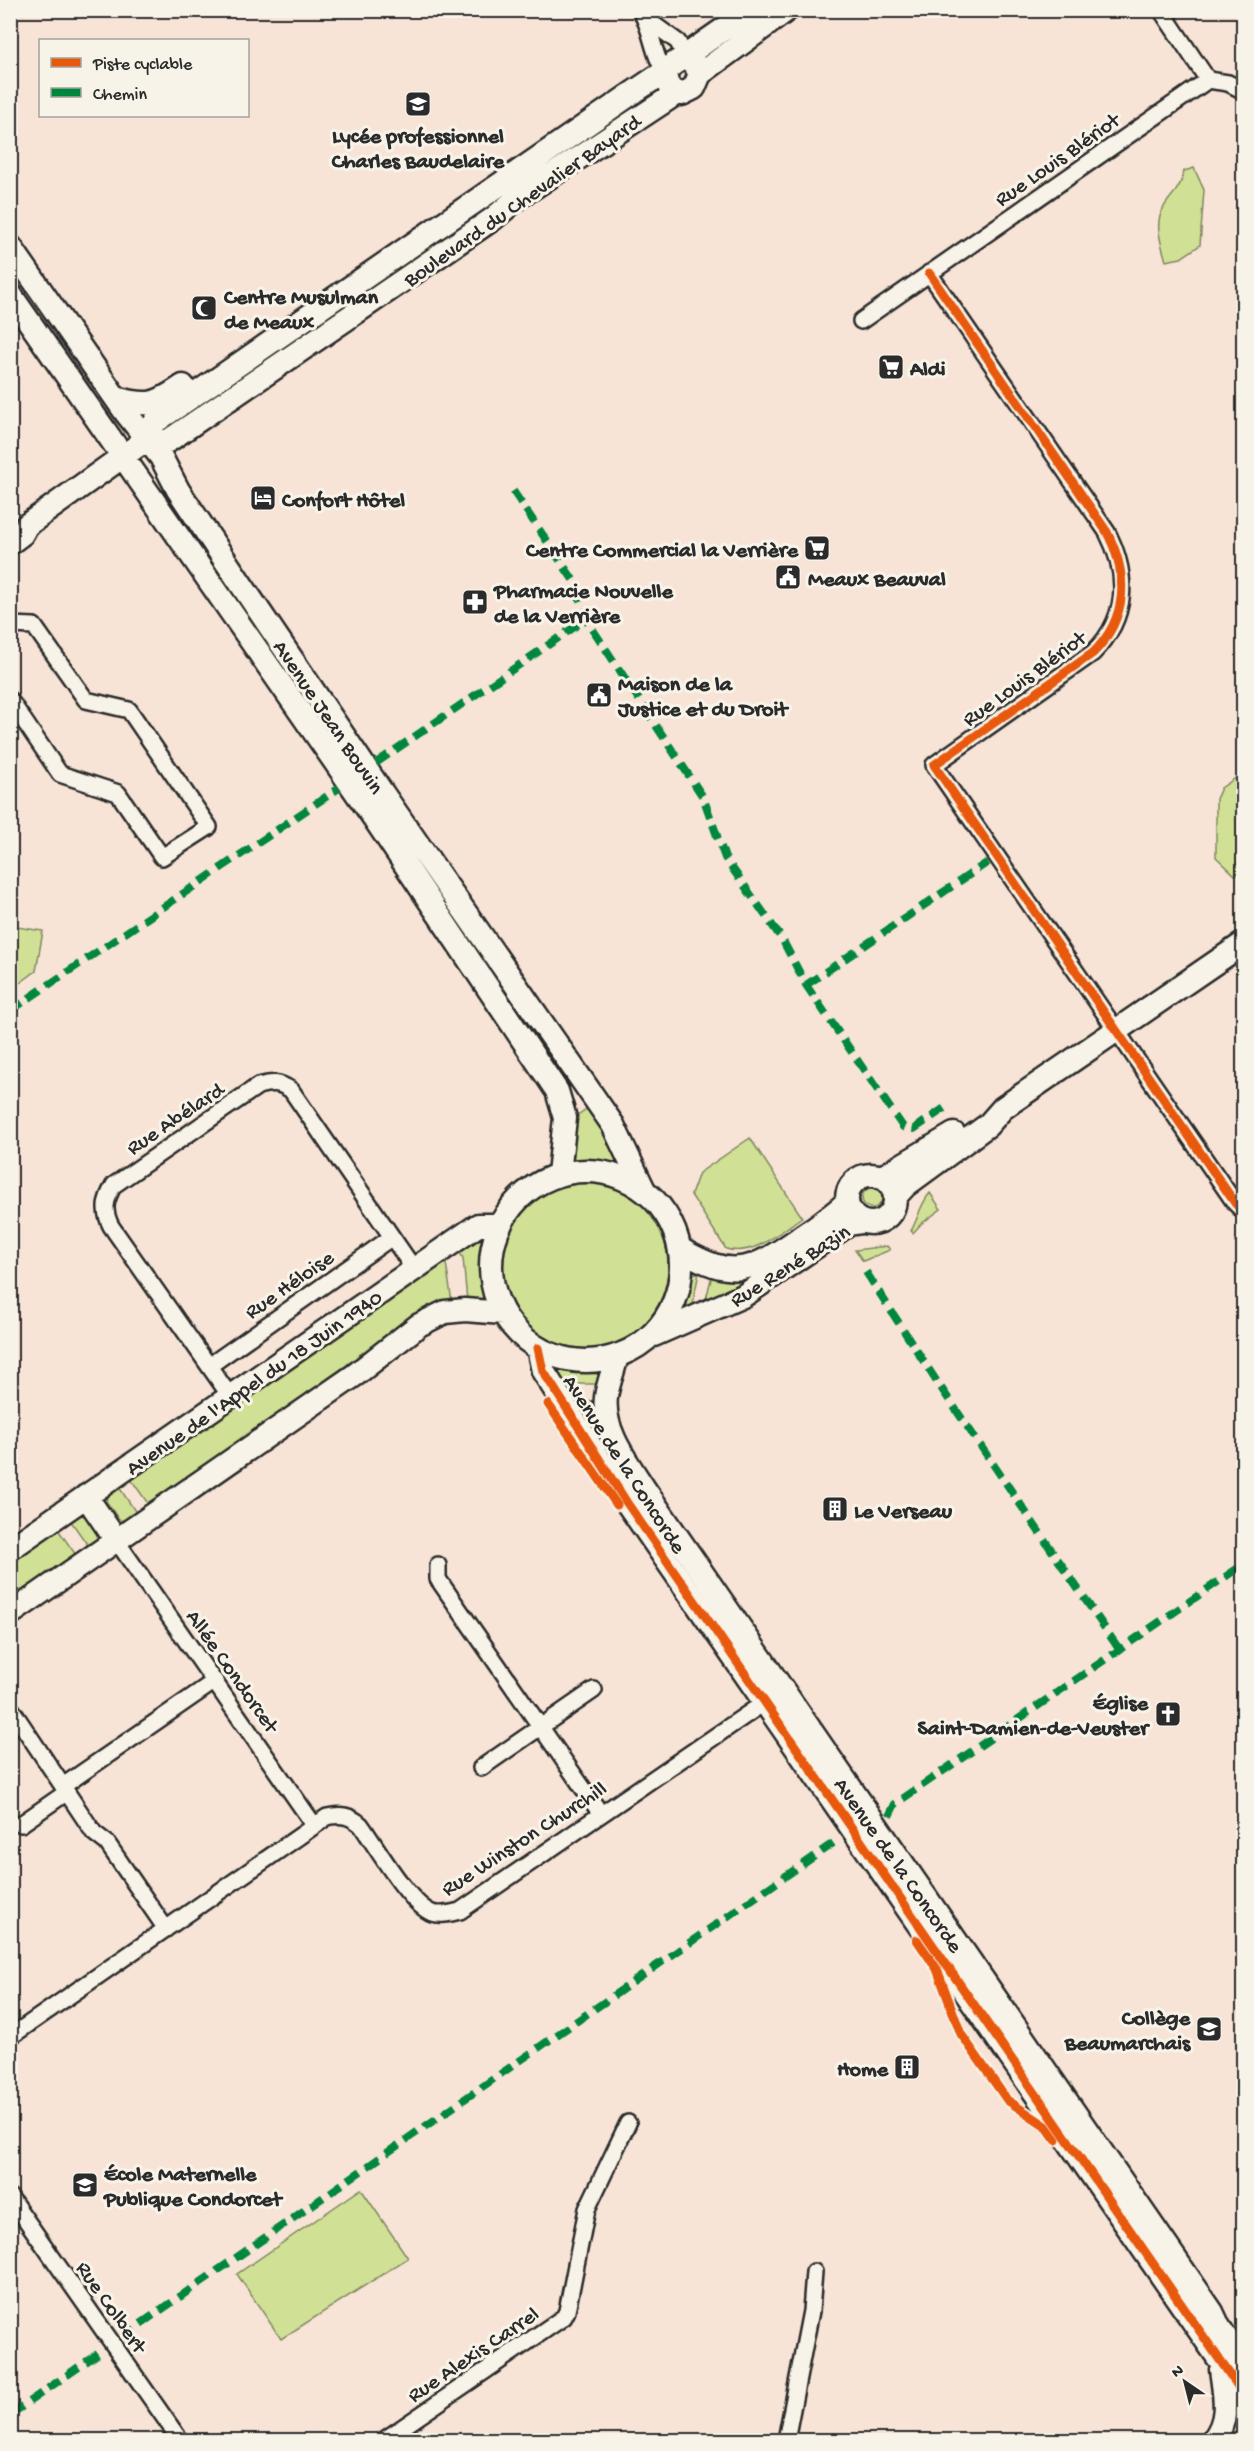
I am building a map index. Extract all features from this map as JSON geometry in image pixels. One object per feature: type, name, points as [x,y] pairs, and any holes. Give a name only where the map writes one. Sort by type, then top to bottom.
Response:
[{"type":"street","points":[[692,65],[697,46],[751,10]]},
{"type":"street","points":[[670,81],[672,65],[692,65],[787,10]]},
{"type":"street","points":[[1161,10],[1208,80],[1228,83],[1244,91]]},
{"type":"street","points":[[642,14],[678,42],[692,65],[697,83],[690,91],[670,81],[659,63],[642,14]]},
{"type":"street","name":"Boulevard du Chevalier Bayard","points":[[658,76],[670,81],[494,218],[168,441],[147,439],[155,422],[631,94],[658,76]]},
{"type":"street","name":"Rue Louis Blériot","points":[[861,321],[1208,80]]},
{"type":"street","name":"Avenue Jean Bouvin","points":[[10,246],[116,398],[161,457],[184,500],[371,777],[613,1125],[644,1190]]},
{"type":"street","name":"Rue Louis Blériot","points":[[929,273],[1107,532],[1117,557],[1122,584],[1120,609],[1112,631],[1103,643],[1082,663],[934,765],[1115,1031]]},
{"type":"street","name":"Boulevard du Chevalier Bayard","points":[[116,398],[139,404],[160,401],[281,320],[340,294]]},
{"type":"street","name":"Avenue Jean Bouvin","points":[[14,305],[374,818],[557,1090],[565,1118],[559,1174]]},
{"type":"street","points":[[10,543],[22,534],[27,525],[147,439]]},
{"type":"street","points":[[10,625],[33,626],[86,700],[129,710],[209,827],[162,857],[118,793],[60,774],[10,700]]},
{"type":"street","points":[[882,1177],[980,1117],[1003,1108],[1244,943]]},
{"type":"street","points":[[1115,1031],[1235,1203],[1244,1212]]},
{"type":"street","name":"Rue Abélard","points":[[230,1396],[111,1226],[105,1208],[114,1185],[258,1086],[283,1084],[291,1090],[414,1269]]},
{"type":"street","points":[[896,1197],[906,1185],[988,1125],[1003,1108]]},
{"type":"street","points":[[589,1170],[618,1175],[644,1190],[663,1208],[676,1232],[680,1249],[681,1275],[675,1301],[666,1320],[650,1337],[617,1356],[597,1361],[577,1361],[556,1357],[538,1348],[516,1331],[503,1312],[491,1281],[491,1252],[499,1225],[514,1202],[534,1185],[559,1174],[589,1170]]},
{"type":"street","points":[[868,1175],[882,1177],[893,1189],[896,1197],[895,1205],[886,1219],[870,1224],[862,1222],[851,1214],[846,1202],[850,1187],[855,1181],[868,1175]]},
{"type":"street","name":"Rue René Bazin","points":[[680,1249],[705,1263],[724,1269],[755,1266],[768,1260],[815,1227],[846,1202]]},
{"type":"street","name":"Rue René Bazin","points":[[650,1337],[743,1296],[849,1224],[862,1222]]},
{"type":"street","name":"Avenue de l'Appel du 18 Juin 1940","points":[[10,1549],[478,1225],[499,1225]]},
{"type":"street","name":"Rue Héloise","points":[[209,1366],[392,1237]]},
{"type":"street","points":[[10,1614],[355,1375],[419,1325],[435,1316],[457,1310],[503,1312]]},
{"type":"street","name":"Avenue de la Concorde","points":[[538,1348],[543,1371],[627,1503],[1220,2364],[1244,2395]]},
{"type":"street","name":"Avenue de la Concorde","points":[[617,1356],[606,1397],[607,1417],[615,1441],[645,1490],[1212,2312],[1244,2365]]},
{"type":"street","points":[[87,1496],[116,1540]]},
{"type":"street","name":"Allée Condorcet","points":[[116,1540],[314,1825]]},
{"type":"street","points":[[438,1565],[438,1579],[601,1814]]},
{"type":"street","points":[[21,1824],[65,1789],[215,1681]]},
{"type":"street","points":[[481,1768],[594,1690]]},
{"type":"street","name":"Rue Winston Churchill","points":[[10,2037],[327,1817],[339,1814],[352,1817],[361,1825],[412,1897],[433,1913],[446,1914],[460,1911],[783,1690]]},
{"type":"street","points":[[10,1707],[94,1833],[107,1843],[166,1929]]},
{"type":"street","name":"Rue Alexis Carrel","points":[[384,2440],[564,2317],[571,2293],[587,2209],[628,2123]]},
{"type":"street","name":"Rue Colbert","points":[[10,2197],[180,2440]]},
{"type":"street","points":[[786,2440],[811,2311],[814,2272]]},
{"type":"street","points":[[1212,2312],[1244,2330]]},
{"type":"street","points":[[1213,2440],[1218,2434],[1226,2410],[1220,2364]]},
{"type":"green space","points":[[1194,168],[1204,190],[1200,245],[1181,258],[1166,261],[1160,237],[1159,219],[1164,207],[1177,190],[1184,171]]},
{"type":"green space","points":[[1243,773],[1243,871],[1235,875],[1216,857],[1216,799],[1221,788]]},
{"type":"green space","points":[[11,926],[43,931],[36,971],[20,983],[11,981]]},
{"type":"green space","points":[[588,1108],[620,1154],[620,1161],[617,1164],[600,1161],[572,1161],[569,1158],[573,1118]]},
{"type":"green space","points":[[750,1138],[802,1217],[766,1242],[736,1251],[726,1249],[691,1195],[699,1173]]},
{"type":"green space","points":[[585,1183],[601,1184],[617,1189],[644,1207],[662,1234],[667,1250],[667,1282],[662,1298],[644,1325],[617,1343],[601,1348],[585,1349],[569,1348],[553,1343],[526,1325],[508,1298],[503,1282],[502,1266],[503,1250],[508,1234],[526,1207],[553,1189],[569,1184]]},
{"type":"green space","points":[[868,1188],[876,1188],[882,1194],[882,1202],[876,1208],[868,1208],[862,1202],[862,1194]]},
{"type":"green space","points":[[930,1193],[941,1209],[913,1233],[911,1231]]},
{"type":"green space","points":[[481,1237],[483,1298],[478,1302],[467,1301],[463,1258],[457,1248]]},
{"type":"green space","points":[[887,1246],[890,1250],[863,1261],[855,1250]]},
{"type":"green space","points":[[445,1257],[452,1302],[420,1313],[149,1505],[130,1478]]},
{"type":"green space","points":[[695,1273],[699,1273],[693,1301],[694,1308],[688,1308],[687,1290]]},
{"type":"green space","points":[[754,1273],[755,1281],[705,1303],[712,1275]]},
{"type":"green space","points":[[563,1369],[594,1372],[599,1375],[597,1384],[575,1384],[564,1388],[557,1374]]},
{"type":"green space","points":[[573,1401],[595,1401],[628,1494]]},
{"type":"green space","points":[[119,1487],[137,1514],[128,1521],[119,1520],[106,1501],[108,1494]]},
{"type":"green space","points":[[79,1514],[87,1517],[97,1533],[96,1542],[89,1547],[70,1520]]},
{"type":"green space","points":[[57,1528],[76,1555],[11,1601],[10,1561]]},
{"type":"green space","points":[[361,2189],[408,2258],[281,2339],[237,2274]]},
{"type":"marked path","points":[[513,491],[574,581],[586,619],[703,797],[725,858],[782,939],[806,985],[903,1127],[914,1129],[949,1105]]},
{"type":"marked path","points":[[376,763],[586,619]]},
{"type":"marked path","points":[[10,1011],[339,788]]},
{"type":"marked path","points":[[806,985],[988,862]]},
{"type":"marked path","points":[[866,1272],[937,1382],[1119,1649]]},
{"type":"marked path","points":[[889,1816],[895,1804],[1244,1564]]},
{"type":"marked path","points":[[122,2337],[839,1839]]},
{"type":"marked path","points":[[10,2415],[103,2350]]},
{"type":"cycle path","points":[[929,273],[1107,532],[1119,564],[1121,580],[1119,611],[1105,640],[1093,653],[934,765],[1235,1203],[1244,1212]]},
{"type":"cycle path","points":[[538,1348],[543,1371],[627,1503],[1244,2395]]},
{"type":"cycle path","points":[[548,1404],[617,1505]]},
{"type":"cycle path","points":[[917,1940],[937,1969],[961,2034],[1007,2100],[1046,2126],[1056,2140]]},
{"type":"place","name":"Lycée professionnel Charles Baudelaire","points":[[418,104]]},
{"type":"place","name":"Centre Musulman de Meaux","points":[[204,308]]},
{"type":"place","name":"Aldi","points":[[891,367]]},
{"type":"place","name":"Confort Hôtel","points":[[263,498]]},
{"type":"place","name":"Centre Commercial la Verrière","points":[[817,548]]},
{"type":"place","name":"Meaux Beauval","points":[[788,577]]},
{"type":"place","name":"Pharmacie Nouvelle de la Verrière","points":[[475,602]]},
{"type":"place","name":"Maison de la Justice et du Droit","points":[[599,695]]},
{"type":"place","name":"Le Verseau","points":[[835,1509]]},
{"type":"place","name":"Église Saint-Damien-de-Veuster","points":[[1168,1714]]},
{"type":"place","name":"Collège Beaumarchais","points":[[1209,2029]]},
{"type":"place","name":"Home","points":[[907,2067]]},
{"type":"place","name":"École Maternelle Publique Condorcet","points":[[85,2185]]}]
